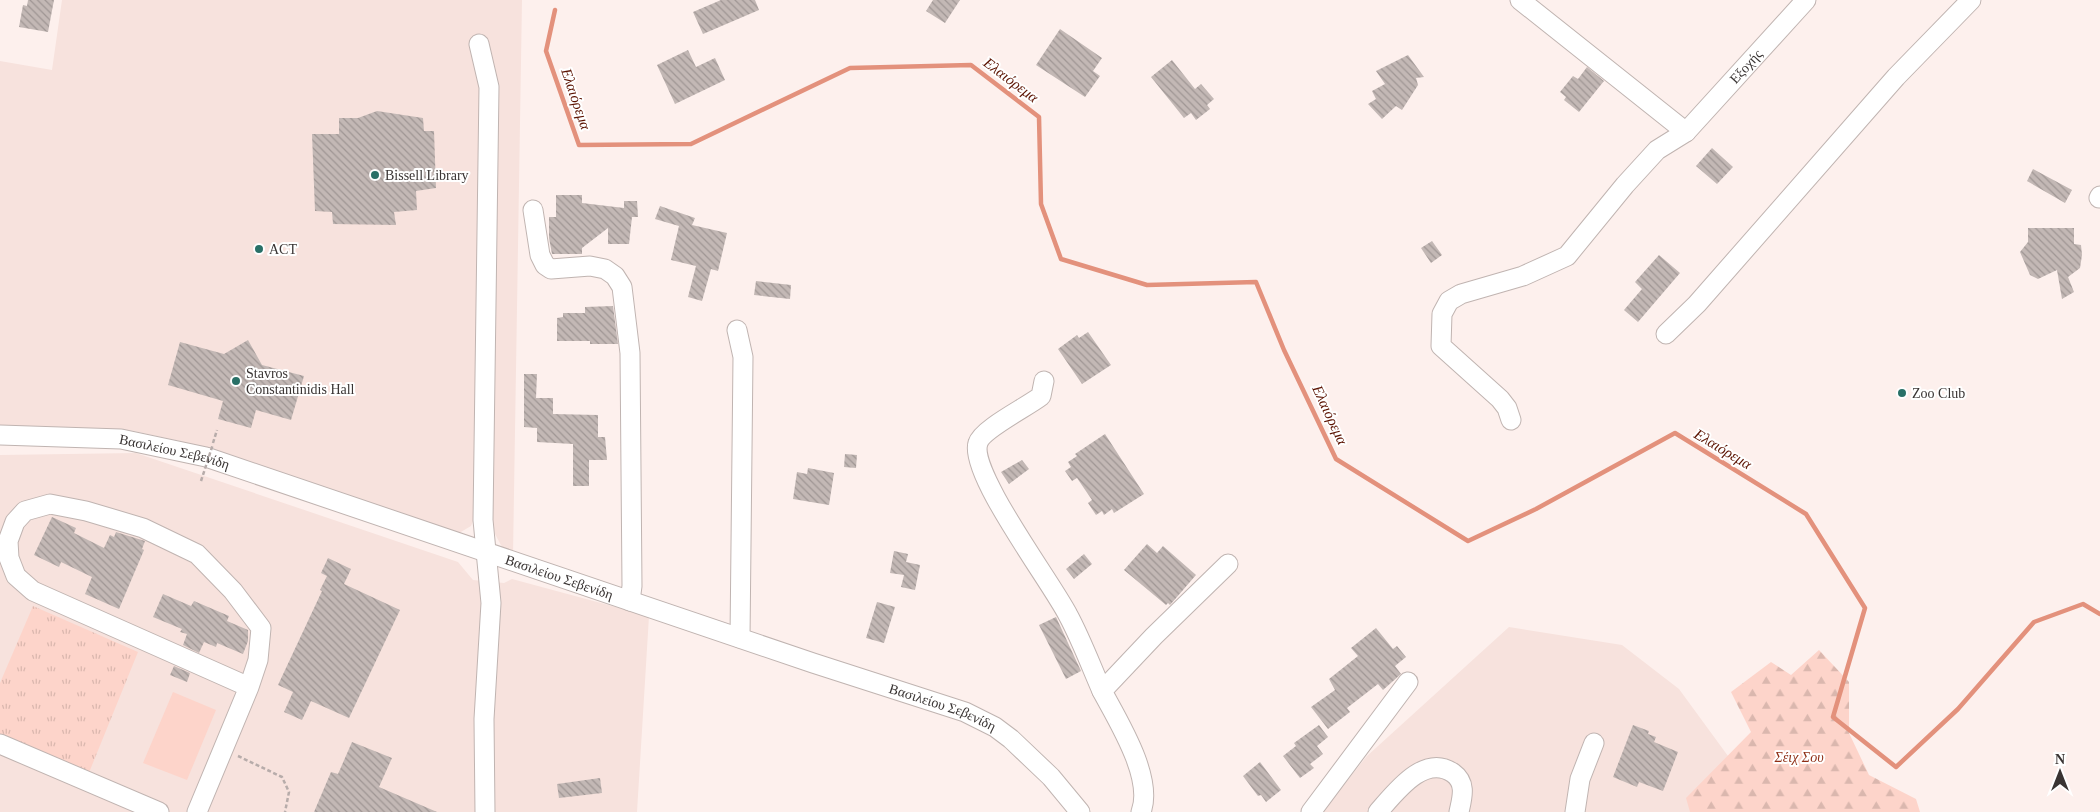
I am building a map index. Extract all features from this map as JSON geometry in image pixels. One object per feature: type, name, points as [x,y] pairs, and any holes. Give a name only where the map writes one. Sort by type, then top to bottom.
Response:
[{"type":"street","points":[[1520,0],[1686,132]]},
{"type":"street","name":"Εξοχής","points":[[1511,420],[1507,408],[1500,399],[1441,346],[1442,314],[1449,301],[1461,294],[1522,276],[1567,256],[1625,185],[1658,150],[1686,132],[1806,0]]},
{"type":"street","points":[[1666,334],[1697,304],[1896,77],[1971,0]]},
{"type":"street","points":[[479,44],[489,87],[483,520],[491,603],[484,719],[485,812]]},
{"type":"street","points":[[533,210],[540,255],[545,265],[551,269],[590,266],[605,269],[615,276],[622,287],[630,353],[632,586],[630,601]]},
{"type":"street","points":[[737,330],[743,357],[740,638]]},
{"type":"street","points":[[1044,381],[1041,396],[1027,407],[987,431],[978,441],[976,453],[987,483],[1068,615],[1102,691],[1137,760],[1142,787],[1141,812]]},
{"type":"street","name":"Βασιλείου Σεβενίδη","points":[[0,435],[121,439],[206,457],[740,638],[947,704],[977,717],[1011,739],[1036,761],[1080,812]]},
{"type":"street","points":[[197,812],[249,686],[258,660],[261,628],[234,591],[197,554],[143,528],[86,511],[50,504],[25,511],[16,522],[8,541],[9,558],[16,576],[32,591],[249,686]]},
{"type":"street","points":[[1102,691],[1154,636],[1228,564]]},
{"type":"street","points":[[1311,812],[1408,682]]},
{"type":"street","points":[[1575,812],[1580,779],[1594,743]]},
{"type":"street","points":[[0,744],[159,812]]},
{"type":"street","points":[[1378,812],[1412,778],[1434,767],[1440,767],[1452,773],[1462,784],[1463,797],[1459,812]]},
{"type":"path","points":[[201,481],[217,430]]},
{"type":"path","points":[[222,750],[260,765],[282,777],[289,792],[285,812]]},
{"type":"shaded area","name":"ACT","points":[[62,0],[522,0],[513,555],[502,547],[495,534],[492,520],[474,519],[471,526],[459,533],[180,441],[129,430],[0,428],[0,61],[52,70]]},
{"type":"shaded area","points":[[136,453],[458,562],[473,580],[504,583],[512,579],[649,616],[637,812],[0,812],[0,455]]},
{"type":"shaded area","points":[[1509,627],[1622,645],[1679,689],[1728,756],[1712,812],[1322,812],[1367,756]]},
{"type":"green space","points":[[33,606],[138,652],[88,775],[0,739],[0,683]]},
{"type":"green space","name":"Σέιχ Σου","points":[[1819,650],[1849,682],[1849,733],[1869,775],[1916,799],[1920,812],[1690,812],[1686,798],[1751,732],[1731,692],[1771,662],[1791,675]]},
{"type":"green space","points":[[173,692],[216,710],[187,780],[143,763]]},
{"type":"building","points":[[28,0],[54,0],[48,32],[19,27],[23,5],[27,6]]},
{"type":"building","points":[[721,0],[755,0],[759,10],[703,34],[693,12]]},
{"type":"building","points":[[933,0],[960,0],[945,23],[926,11]]},
{"type":"building","points":[[1060,29],[1102,58],[1093,71],[1100,76],[1085,97],[1036,65]]},
{"type":"building","points":[[688,50],[696,67],[715,58],[725,80],[675,104],[657,65]]},
{"type":"building","points":[[1408,55],[1424,77],[1416,78],[1418,85],[1402,110],[1396,106],[1382,119],[1368,104],[1376,99],[1372,91],[1385,84],[1376,71]]},
{"type":"building","points":[[1172,60],[1195,89],[1201,84],[1214,99],[1207,105],[1210,109],[1196,120],[1191,113],[1184,118],[1151,77]]},
{"type":"building","points":[[1587,67],[1604,81],[1579,112],[1564,100],[1566,97],[1560,92],[1573,76],[1578,79]]},
{"type":"building","name":"Bissell Library","points":[[377,111],[423,118],[424,131],[434,131],[436,188],[416,191],[417,210],[394,212],[396,225],[333,224],[332,212],[315,211],[312,134],[339,134],[339,118],[358,118]]},
{"type":"building","points":[[1712,148],[1733,167],[1717,184],[1696,166]]},
{"type":"building","points":[[2033,169],[2072,190],[2065,203],[2027,181]]},
{"type":"building","points":[[556,195],[582,195],[582,203],[624,208],[624,201],[637,201],[638,217],[632,217],[629,244],[608,244],[608,228],[582,248],[582,254],[552,254],[549,238],[549,217],[556,217]]},
{"type":"building","points":[[660,206],[695,218],[692,225],[727,233],[718,271],[711,269],[702,301],[688,297],[696,266],[671,260],[679,226],[655,219]]},
{"type":"building","points":[[2028,228],[2074,228],[2074,244],[2081,245],[2082,255],[2080,268],[2068,277],[2074,292],[2062,299],[2057,270],[2038,279],[2030,275],[2020,252],[2028,242]]},
{"type":"building","points":[[1432,241],[1442,255],[1431,263],[1421,248]]},
{"type":"building","points":[[1659,255],[1680,273],[1638,322],[1624,310],[1642,289],[1635,282]]},
{"type":"building","points":[[756,281],[791,285],[790,299],[754,295]]},
{"type":"building","points":[[613,306],[618,344],[590,344],[590,341],[557,341],[557,318],[563,317],[563,313],[585,313],[585,307]]},
{"type":"building","points":[[1088,332],[1111,365],[1082,384],[1058,349],[1077,335],[1079,338]]},
{"type":"building","name":"Stavros Constantinidis Hall","points":[[248,340],[262,365],[304,376],[291,420],[256,410],[251,428],[218,419],[223,401],[168,385],[180,342],[224,354]]},
{"type":"building","points":[[524,374],[537,374],[536,398],[553,398],[553,414],[598,415],[598,437],[605,437],[607,460],[589,460],[589,486],[573,486],[573,444],[537,442],[537,428],[524,427]]},
{"type":"building","points":[[1105,434],[1144,494],[1114,513],[1112,509],[1104,515],[1102,511],[1096,515],[1088,503],[1092,500],[1077,478],[1072,481],[1065,471],[1071,467],[1068,462],[1077,456],[1075,454]]},
{"type":"building","points":[[845,454],[857,455],[856,468],[844,467]]},
{"type":"building","points":[[1022,460],[1029,469],[1009,484],[1001,472]]},
{"type":"building","points":[[808,468],[834,473],[829,505],[793,499],[797,472],[807,474]]},
{"type":"building","points":[[52,517],[76,528],[74,533],[104,548],[110,535],[114,537],[116,532],[145,541],[142,549],[144,550],[119,609],[85,594],[92,577],[61,562],[59,567],[34,555]]},
{"type":"building","points":[[1147,544],[1157,553],[1163,546],[1196,575],[1170,605],[1168,603],[1166,605],[1124,570]]},
{"type":"building","points":[[894,551],[908,554],[906,562],[920,565],[915,590],[901,587],[904,575],[890,573]]},
{"type":"building","points":[[1084,554],[1092,564],[1074,579],[1066,569]]},
{"type":"building","points":[[328,558],[351,569],[344,584],[400,610],[349,718],[311,701],[302,720],[284,712],[293,692],[278,685],[322,591],[320,590],[327,576],[321,573]]},
{"type":"building","points":[[163,594],[191,606],[194,601],[229,616],[227,621],[248,630],[248,641],[243,654],[217,643],[216,647],[204,642],[199,653],[183,645],[187,634],[180,632],[182,629],[153,617]]},
{"type":"building","points":[[877,602],[895,607],[884,643],[866,638]]},
{"type":"building","points":[[1056,617],[1081,671],[1066,679],[1039,625]]},
{"type":"building","points":[[1376,628],[1393,649],[1397,646],[1406,657],[1395,666],[1401,674],[1383,690],[1378,684],[1347,708],[1350,712],[1328,729],[1311,707],[1335,690],[1329,679],[1358,656],[1351,648]]},
{"type":"building","points":[[174,666],[190,673],[187,682],[170,675]]},
{"type":"building","points":[[1319,725],[1328,737],[1317,746],[1323,754],[1310,764],[1314,768],[1300,778],[1283,756],[1296,746],[1294,743]]},
{"type":"building","points":[[1633,725],[1649,731],[1648,734],[1656,737],[1654,742],[1678,752],[1663,791],[1639,782],[1637,787],[1613,777]]},
{"type":"building","points":[[352,742],[392,758],[379,787],[437,812],[314,812],[331,772],[338,774]]},
{"type":"building","points":[[1260,762],[1281,790],[1266,802],[1261,795],[1258,796],[1243,776]]},
{"type":"building","points":[[600,778],[602,793],[559,798],[557,784]]},
{"type":"waterway","name":"Ελαιόρεμα","points":[[555,10],[546,51],[579,145],[691,144],[850,68],[971,65],[1039,117],[1041,204],[1061,259],[1147,285],[1256,282],[1284,350],[1336,459],[1468,541],[1536,509],[1675,433],[1806,514],[1865,608],[1833,717],[1896,767],[1958,709],[2034,622],[2083,604],[2100,614]]},
{"type":"place","name":"Bissell Library","points":[[375,175]]},
{"type":"place","name":"ACT","points":[[259,249]]},
{"type":"place","name":"Stavros Constantinidis Hall","points":[[236,381]]},
{"type":"place","name":"Zoo Club","points":[[1902,393]]}]
